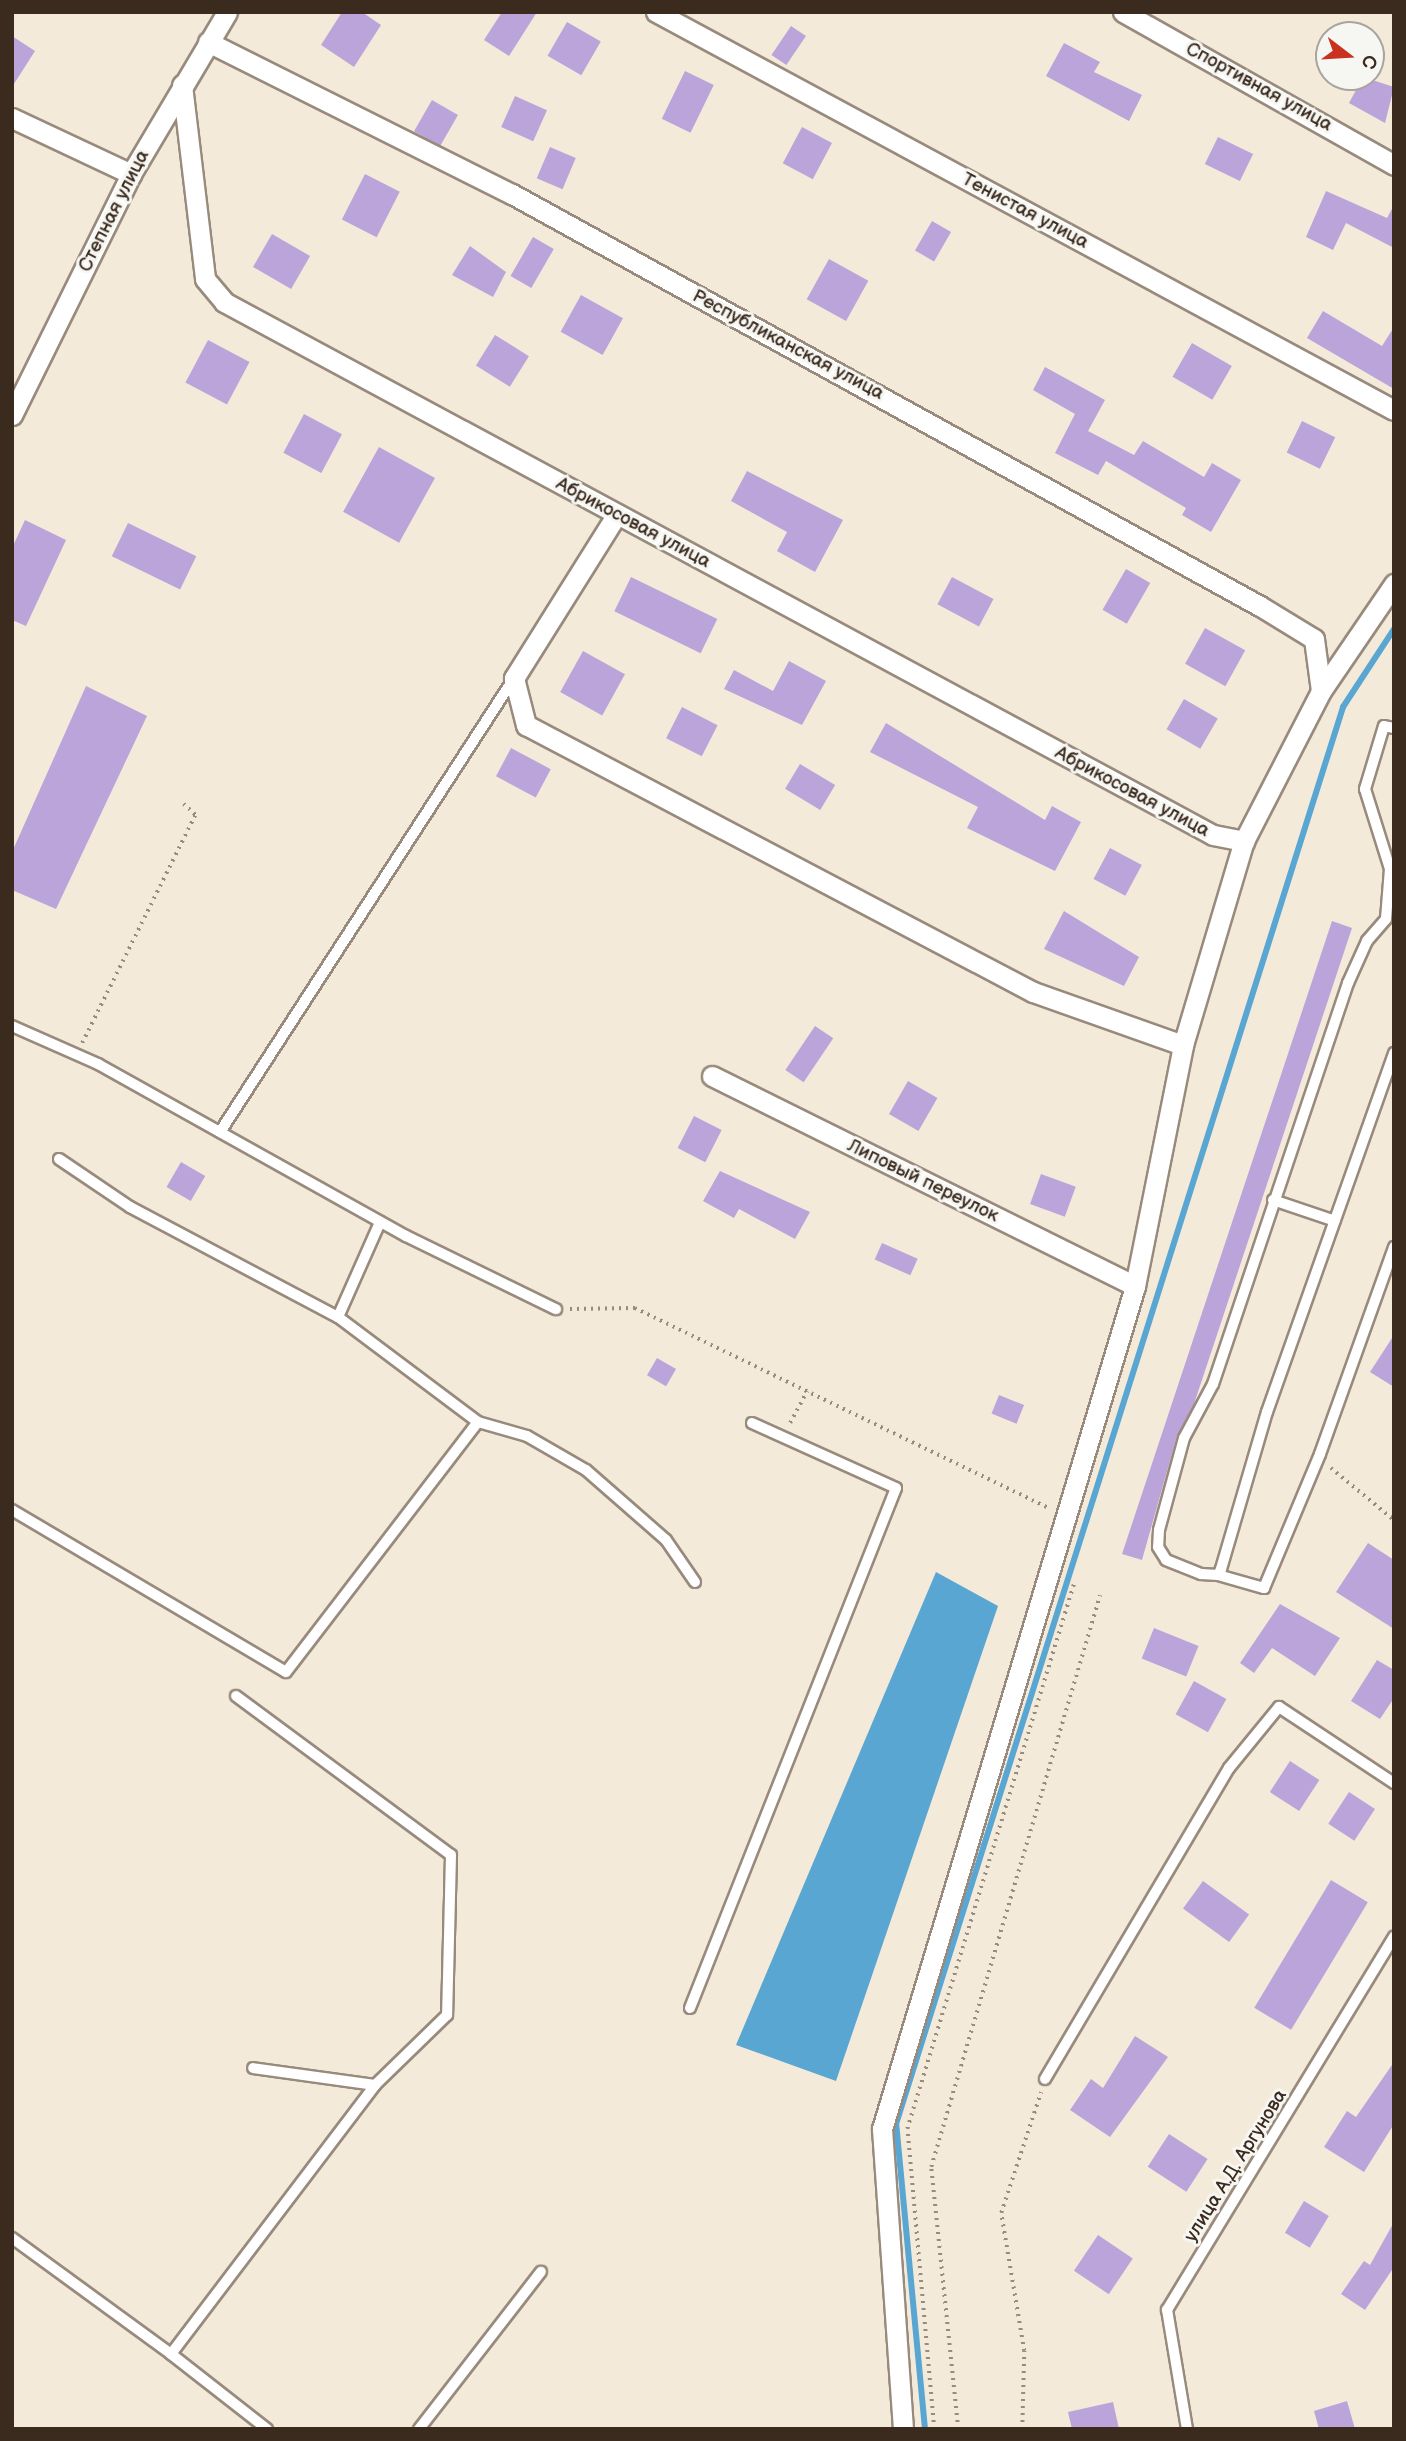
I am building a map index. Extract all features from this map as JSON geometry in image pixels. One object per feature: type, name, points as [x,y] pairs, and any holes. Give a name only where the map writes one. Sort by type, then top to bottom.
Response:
[{"type":"street","name":"Степная улица","points":[[15,404],[131,174],[227,12]]},
{"type":"street","name":"Тенистая улица","points":[[656,12],[1394,410]]},
{"type":"street","name":"Спортивная улица","points":[[1123,12],[1394,165]]},
{"type":"street","name":"Республиканская улица","points":[[208,41],[512,194],[1260,606],[1314,639],[1321,691]]},
{"type":"street","name":"Абрикосовая улица","points":[[182,85],[205,279],[215,295],[1213,835],[1244,841]]},
{"type":"street","points":[[12,118],[131,174]]},
{"type":"street","points":[[617,514],[514,678],[526,725],[1033,992],[1183,1045]]},
{"type":"street","points":[[903,2429],[882,2129],[1135,1286],[1183,1045],[1244,841],[1321,691],[1394,584]]},
{"type":"street","name":"Липовый переулок","points":[[712,1076],[1135,1286]]},
{"type":"lane","points":[[220,1132],[514,678]]},
{"type":"lane","points":[[1394,728],[1384,726],[1365,789],[1391,869],[1390,922],[1367,941],[1348,983],[1213,1384],[1184,1438],[1159,1530],[1158,1547],[1166,1560],[1264,1588],[1320,1454],[1394,1247]]},
{"type":"lane","points":[[12,1026],[77,1055],[380,1222],[556,1309]]},
{"type":"lane","points":[[1218,1575],[1335,1221],[1394,1053]]},
{"type":"lane","points":[[59,1159],[130,1207],[338,1317],[478,1422],[527,1436],[586,1470],[666,1540],[695,1582]]},
{"type":"lane","points":[[1273,1200],[1335,1221]]},
{"type":"lane","points":[[338,1317],[380,1222]]},
{"type":"lane","points":[[12,1510],[286,1672],[478,1422]]},
{"type":"lane","points":[[690,2008],[896,1488],[785,1435],[752,1423]]},
{"type":"lane","points":[[172,2354],[375,2085],[447,2015],[451,1855],[236,1696]]},
{"type":"lane","points":[[1045,2079],[1229,1768],[1279,1707],[1394,1783]]},
{"type":"lane","name":"улица А.Д. Аргунова","points":[[1187,2429],[1167,2310],[1394,1936]]},
{"type":"lane","points":[[253,2068],[375,2085]]},
{"type":"lane","points":[[12,2238],[172,2354],[267,2429]]},
{"type":"lane","points":[[419,2429],[541,2272]]},
{"type":"path","points":[[77,1055],[195,815],[183,804]]},
{"type":"path","points":[[556,1309],[635,1308],[1066,1516]]},
{"type":"path","points":[[785,1435],[807,1391]]},
{"type":"path","points":[[1320,1454],[1394,1520]]},
{"type":"path","points":[[934,2429],[907,2129],[1074,1583]]},
{"type":"path","points":[[958,2429],[931,2167],[1100,1595]]},
{"type":"path","points":[[1022,2429],[1024,2351],[1001,2213],[1045,2079]]},
{"type":"water","points":[[936,1572],[998,1606],[836,2081],[736,2045]]},
{"type":"building","points":[[342,12],[362,12],[381,25],[354,67],[321,45]]},
{"type":"building","points":[[502,12],[537,12],[509,56],[484,40]]},
{"type":"building","points":[[567,22],[601,42],[581,75],[548,56]]},
{"type":"building","points":[[791,26],[806,36],[786,65],[771,55]]},
{"type":"building","points":[[12,36],[35,51],[12,87]]},
{"type":"building","points":[[1064,43],[1100,62],[1094,72],[1142,95],[1129,121],[1046,76]]},
{"type":"building","points":[[685,71],[714,85],[691,133],[662,119]]},
{"type":"building","points":[[1385,84],[1394,87],[1385,123],[1349,103],[1355,91],[1385,91]]},
{"type":"building","points":[[515,96],[547,110],[533,141],[501,127]]},
{"type":"building","points":[[432,100],[458,115],[440,146],[414,131]]},
{"type":"building","points":[[802,127],[832,143],[813,179],[783,163]]},
{"type":"building","points":[[1218,137],[1253,154],[1240,181],[1205,164]]},
{"type":"building","points":[[550,147],[576,158],[562,189],[537,178]]},
{"type":"building","points":[[365,174],[400,192],[377,237],[342,219]]},
{"type":"building","points":[[1326,191],[1387,218],[1394,205],[1394,248],[1346,223],[1333,250],[1306,237]]},
{"type":"building","points":[[932,221],[951,232],[934,261],[915,250]]},
{"type":"building","points":[[272,234],[310,256],[291,289],[253,267]]},
{"type":"building","points":[[533,237],[554,249],[531,288],[510,276]]},
{"type":"building","points":[[470,246],[506,272],[493,297],[452,275]]},
{"type":"building","points":[[829,259],[868,281],[846,321],[807,299]]},
{"type":"building","points":[[581,295],[623,318],[603,355],[561,332]]},
{"type":"building","points":[[1323,311],[1382,346],[1394,327],[1394,389],[1307,338]]},
{"type":"building","points":[[495,335],[529,356],[510,387],[476,366]]},
{"type":"building","points":[[208,340],[249,362],[227,404],[185,382]]},
{"type":"building","points":[[1192,343],[1232,366],[1212,400],[1172,377]]},
{"type":"building","points":[[1045,367],[1105,400],[1088,431],[1134,455],[1143,441],[1204,477],[1212,463],[1241,480],[1211,532],[1182,515],[1186,508],[1106,461],[1098,475],[1055,453],[1075,414],[1033,390]]},
{"type":"building","points":[[304,414],[342,434],[321,473],[283,453]]},
{"type":"building","points":[[1302,421],[1335,437],[1320,469],[1287,452]]},
{"type":"building","points":[[379,447],[435,478],[399,543],[343,512]]},
{"type":"building","points":[[747,471],[843,520],[815,572],[777,551],[787,532],[731,501]]},
{"type":"building","points":[[25,520],[66,540],[26,626],[12,620],[12,548]]},
{"type":"building","points":[[128,523],[196,556],[180,590],[112,556]]},
{"type":"building","points":[[1126,569],[1150,583],[1127,624],[1102,610]]},
{"type":"building","points":[[631,577],[717,619],[701,653],[614,611]]},
{"type":"building","points":[[952,577],[993,599],[979,626],[937,604]]},
{"type":"building","points":[[1205,628],[1245,650],[1225,686],[1185,664]]},
{"type":"building","points":[[583,651],[625,674],[602,715],[560,692]]},
{"type":"building","points":[[789,661],[826,681],[802,725],[724,689],[734,670],[773,691]]},
{"type":"building","points":[[86,686],[147,716],[56,909],[12,890],[12,852]]},
{"type":"building","points":[[1184,699],[1218,718],[1200,749],[1166,729]]},
{"type":"building","points":[[682,707],[718,725],[702,756],[666,738]]},
{"type":"building","points":[[886,723],[1045,820],[1052,806],[1081,822],[1055,871],[967,828],[978,807],[870,752]]},
{"type":"building","points":[[511,748],[551,769],[536,797],[496,776]]},
{"type":"building","points":[[800,764],[835,785],[820,810],[785,789]]},
{"type":"building","points":[[1110,848],[1142,865],[1125,896],[1094,879]]},
{"type":"building","points":[[1064,911],[1139,957],[1124,986],[1044,949]]},
{"type":"building","points":[[1332,921],[1352,928],[1194,1404],[1177,1436],[1142,1560],[1122,1554]]},
{"type":"building","points":[[815,1026],[833,1038],[804,1082],[785,1070]]},
{"type":"building","points":[[908,1081],[937,1098],[918,1131],[889,1114]]},
{"type":"building","points":[[694,1116],[722,1130],[705,1162],[678,1148]]},
{"type":"building","points":[[181,1162],[205,1176],[191,1201],[166,1187]]},
{"type":"building","points":[[720,1171],[810,1212],[795,1239],[739,1209],[734,1218],[703,1201]]},
{"type":"building","points":[[1041,1174],[1076,1187],[1065,1217],[1030,1204]]},
{"type":"building","points":[[882,1243],[918,1259],[910,1275],[875,1259]]},
{"type":"building","points":[[1394,1335],[1394,1387],[1370,1372]]},
{"type":"building","points":[[657,1358],[676,1369],[666,1386],[647,1375]]},
{"type":"building","points":[[999,1395],[1024,1405],[1017,1424],[992,1414]]},
{"type":"building","points":[[1368,1543],[1394,1560],[1394,1629],[1336,1592]]},
{"type":"building","points":[[1280,1604],[1340,1638],[1315,1676],[1272,1648],[1254,1673],[1240,1663]]},
{"type":"building","points":[[1154,1628],[1199,1646],[1186,1677],[1142,1659]]},
{"type":"building","points":[[1377,1660],[1394,1670],[1394,1698],[1380,1719],[1351,1701]]},
{"type":"building","points":[[1194,1681],[1226,1699],[1208,1732],[1176,1714]]},
{"type":"building","points":[[1290,1761],[1319,1780],[1299,1811],[1270,1792]]},
{"type":"building","points":[[1349,1792],[1375,1809],[1354,1841],[1328,1824]]},
{"type":"building","points":[[1331,1880],[1368,1902],[1291,2030],[1254,2008]]},
{"type":"building","points":[[1203,1881],[1249,1915],[1229,1942],[1183,1909]]},
{"type":"building","points":[[1135,2036],[1168,2057],[1110,2137],[1070,2110],[1091,2079],[1103,2088]]},
{"type":"building","points":[[1394,2062],[1394,2124],[1364,2172],[1324,2147],[1347,2111],[1356,2117]]},
{"type":"building","points":[[1169,2134],[1208,2159],[1186,2192],[1148,2167]]},
{"type":"building","points":[[1304,2201],[1329,2216],[1310,2248],[1285,2233]]},
{"type":"building","points":[[1394,2222],[1394,2267],[1365,2310],[1341,2294],[1364,2261],[1370,2265]]},
{"type":"building","points":[[1098,2235],[1133,2258],[1109,2294],[1074,2271]]},
{"type":"building","points":[[1347,2401],[1355,2429],[1319,2429],[1314,2411]]},
{"type":"building","points":[[1113,2402],[1119,2429],[1072,2429],[1068,2412]]},
{"type":"waterway","points":[[925,2429],[896,2124],[1343,707],[1394,629]]}]
